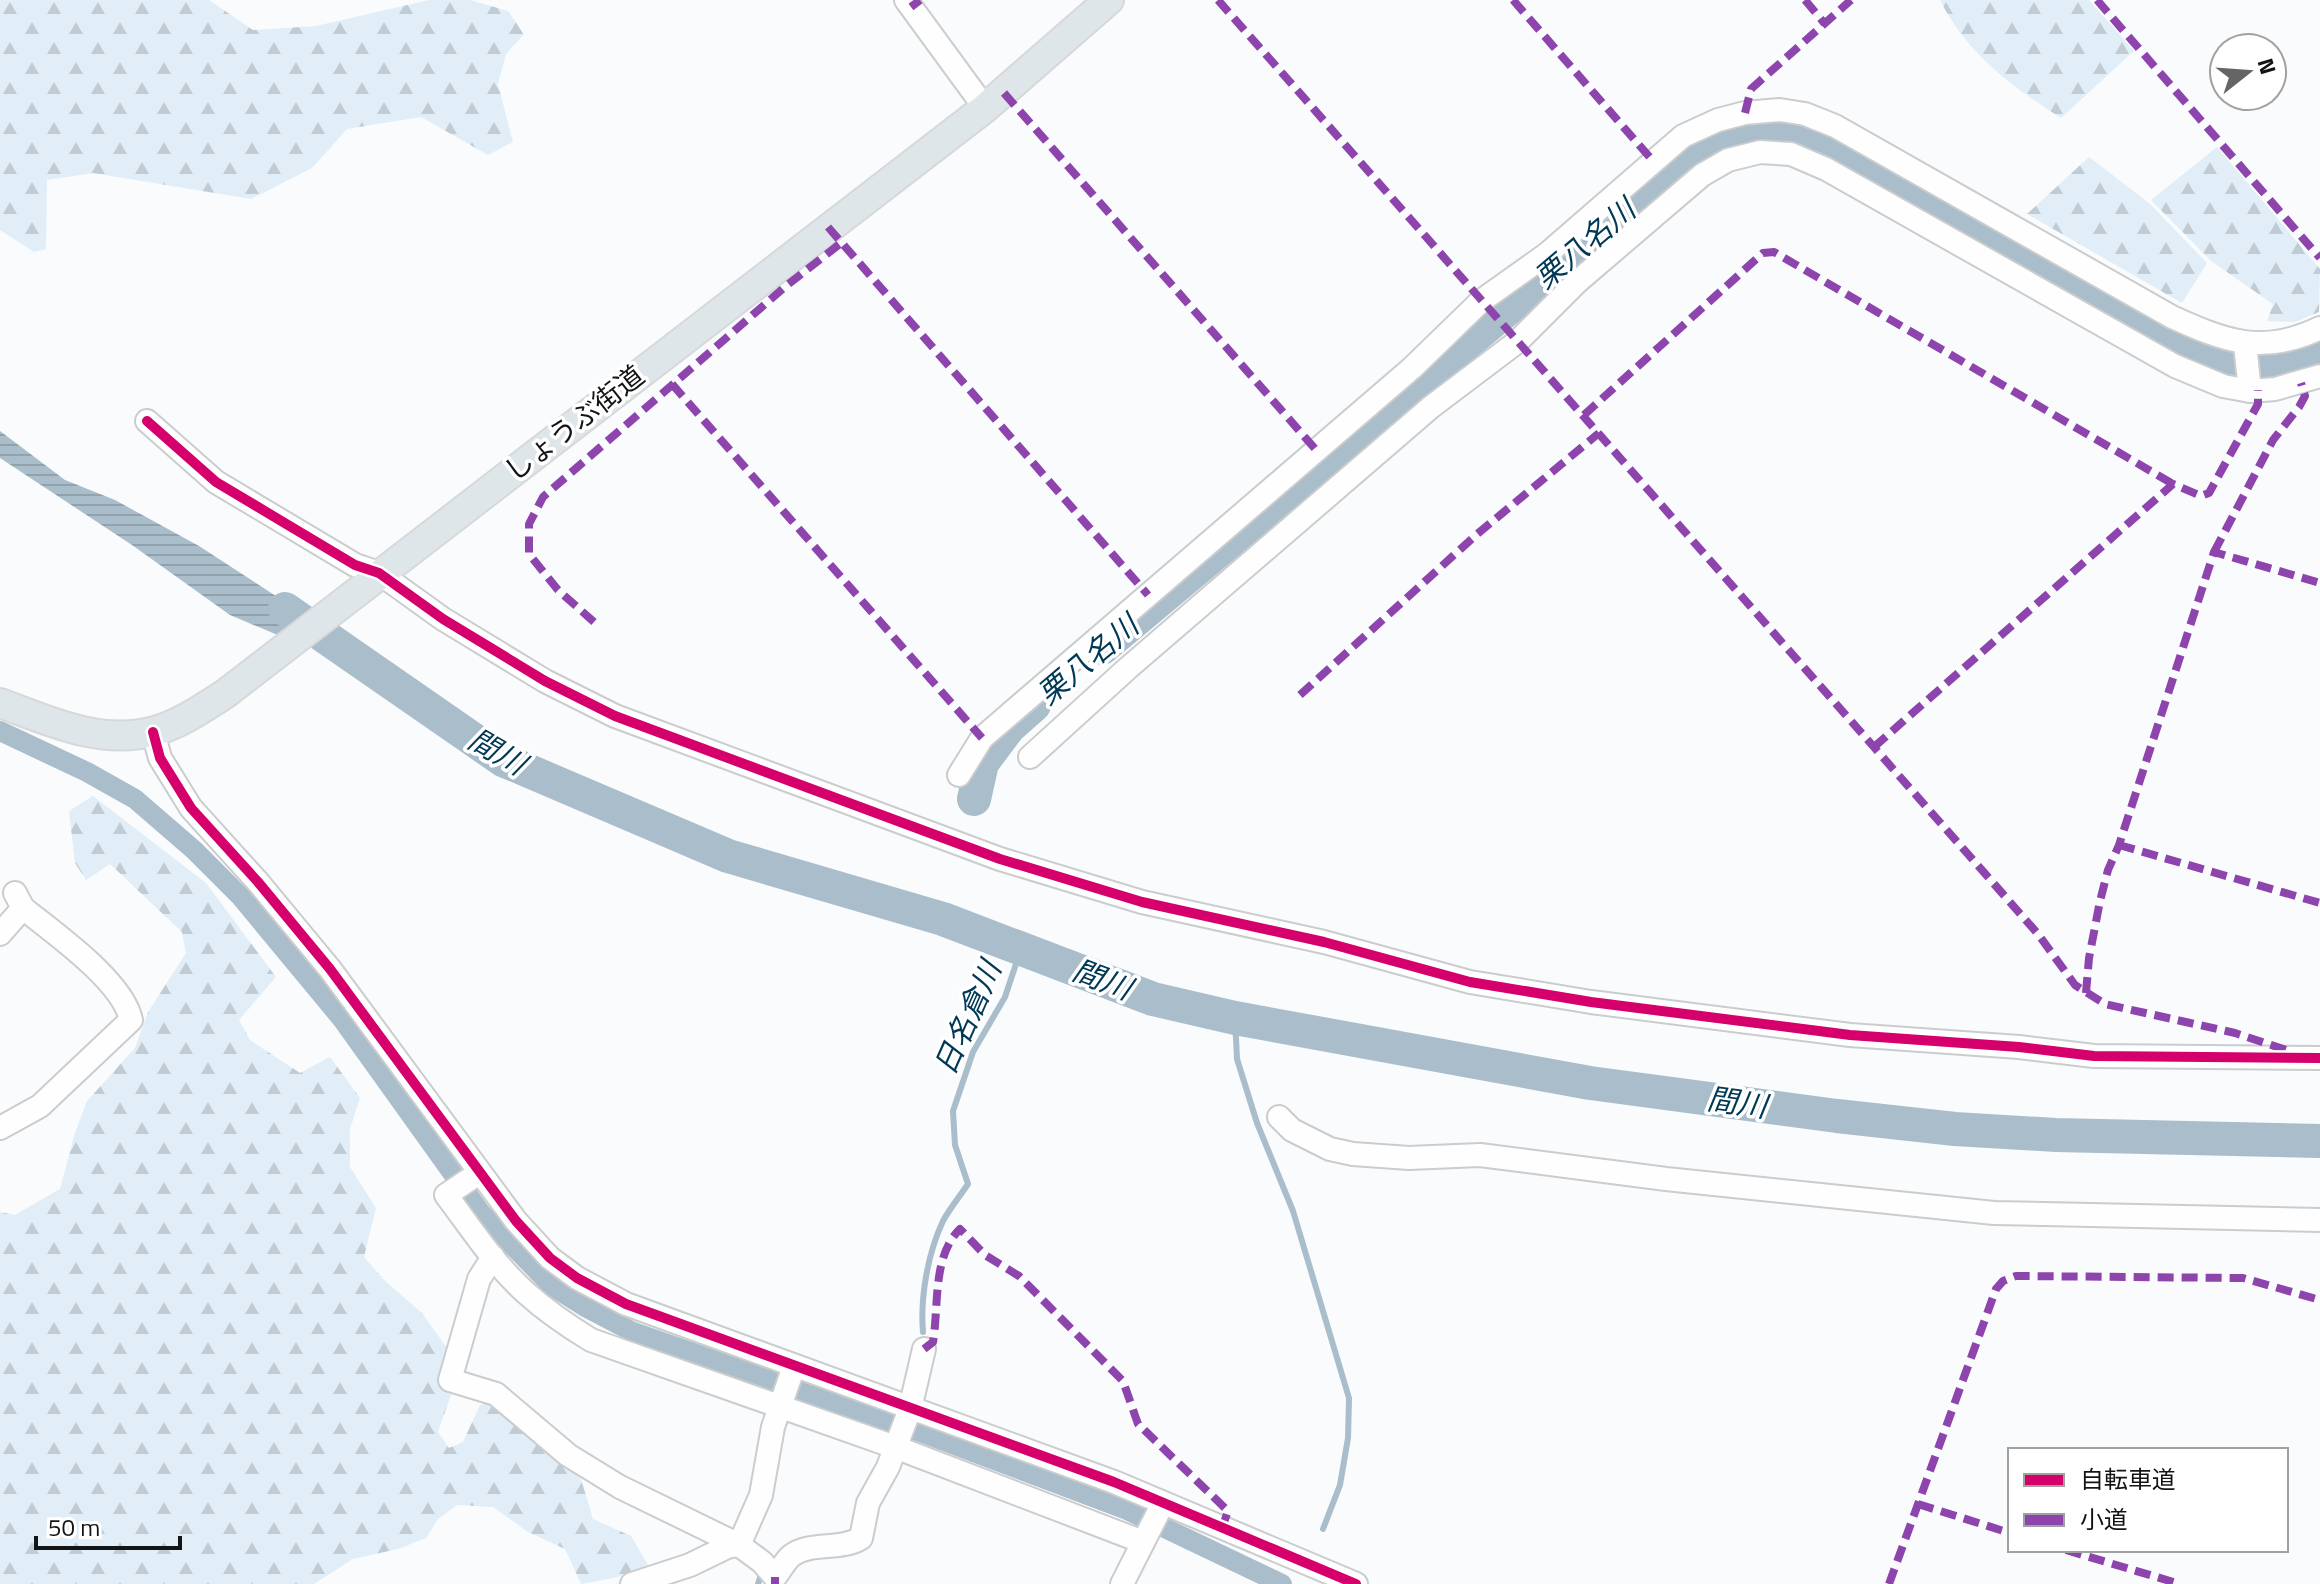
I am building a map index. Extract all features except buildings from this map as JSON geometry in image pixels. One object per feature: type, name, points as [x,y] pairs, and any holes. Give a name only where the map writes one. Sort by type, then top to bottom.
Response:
[{"type":"main road","name":"しょうぶ街道","points":[[0,703],[79,731],[117,736],[153,732],[176,723],[225,694],[985,108],[1109,0]]},
{"type":"street","points":[[906,0],[985,108]]},
{"type":"street","points":[[959,775],[982,738],[1364,410],[1481,301],[1547,254],[1683,136],[1718,120],[1745,113],[1780,110],[1805,114],[1835,126],[2172,317],[2246,348],[2320,328]]},
{"type":"street","points":[[1030,757],[1431,407],[1517,342],[1577,282],[1702,175],[1728,160],[1760,152],[1791,154],[1826,169],[2175,366],[2223,386],[2250,388],[2301,383],[2320,376]]},
{"type":"street","points":[[2246,348],[2250,388]]},
{"type":"street","points":[[147,421],[216,482],[545,681],[615,716],[1000,859],[1142,902],[1324,942],[1470,982],[1591,1002],[1850,1035],[2019,1047],[2094,1056],[2320,1058]]},
{"type":"street","points":[[153,732],[160,758],[191,808],[330,969],[468,1179],[516,1221],[550,1258],[577,1278],[626,1304],[792,1372],[1114,1482],[1160,1507],[1356,1584]]},
{"type":"street","points":[[0,934],[19,900],[101,973],[129,1010],[131,1020],[40,1106],[0,1128]]},
{"type":"street","points":[[1279,1117],[1292,1130],[1330,1149],[1353,1154],[1409,1158],[1480,1155],[1666,1179],[1994,1213],[2320,1220]]},
{"type":"street","points":[[468,1179],[446,1195],[493,1257],[524,1291],[556,1318],[591,1340],[896,1445],[1145,1539]]},
{"type":"street","points":[[493,1257],[479,1279],[450,1380],[496,1394],[568,1455],[620,1487],[739,1545],[762,1562],[775,1577],[792,1555],[808,1549],[850,1545],[861,1538],[868,1503],[888,1467],[908,1413],[924,1349]]},
{"type":"street","points":[[739,1545],[761,1495],[773,1427],[792,1372]]},
{"type":"street","points":[[1122,1584],[1160,1507]]},
{"type":"street","points":[[632,1584],[739,1545]]},
{"type":"green space","points":[[0,0],[209,0],[253,30],[316,26],[429,0],[470,0],[508,11],[524,34],[506,54],[498,84],[513,142],[488,155],[421,117],[347,129],[312,168],[251,199],[93,173],[47,180],[46,249],[34,252],[0,230]]},
{"type":"green space","points":[[1940,0],[2089,0],[2134,51],[2061,118],[2025,94],[1977,53]]},
{"type":"green space","points":[[2217,147],[2320,269],[2319,312],[2295,322],[2267,321],[2273,304],[2211,261],[2151,200]]},
{"type":"green space","points":[[2089,157],[2149,203],[2207,263],[2182,303],[2027,214]]},
{"type":"green space","points":[[93,796],[206,883],[276,977],[239,1020],[250,1040],[300,1073],[330,1057],[360,1098],[350,1129],[350,1167],[376,1208],[364,1257],[385,1281],[422,1313],[452,1355],[452,1392],[438,1432],[449,1448],[463,1442],[480,1405],[498,1402],[581,1479],[593,1519],[631,1536],[648,1565],[618,1577],[581,1584],[565,1549],[528,1532],[493,1507],[457,1505],[438,1519],[426,1538],[398,1549],[353,1559],[314,1584],[0,1584],[0,1212],[15,1215],[60,1189],[87,1101],[135,1048],[148,1012],[186,953],[182,932],[110,864],[86,880],[75,863],[69,811]]},
{"type":"water","points":[[0,431],[65,480],[115,500],[199,546],[305,615],[280,636],[230,615],[132,545],[0,458]]},
{"type":"waterway","name":"栗八名川","points":[[1102,648],[1668,175],[1706,149],[1740,136],[1775,133],[1820,139],[2214,361],[2268,362],[2320,345]]},
{"type":"waterway","name":"間川","points":[[285,609],[503,760],[728,856],[943,919],[1153,999],[1235,1018],[1590,1083],[1837,1116],[1955,1129],[2056,1135],[2320,1141]]},
{"type":"waterway","name":"栗八名川","points":[[974,799],[982,763],[1009,727],[1034,705]]},
{"type":"waterway","points":[[0,731],[87,772],[135,799],[194,850],[241,897],[342,1019],[481,1213],[552,1286],[633,1332],[920,1432],[1127,1510],[1282,1584]]},
{"type":"waterway","name":"日名倉川","points":[[923,1332],[924,1290],[933,1247],[943,1221],[968,1184],[955,1145],[953,1111],[973,1052],[1005,997],[1021,949]]},
{"type":"waterway","points":[[1235,1018],[1237,1059],[1257,1123],[1293,1211],[1349,1398],[1348,1438],[1340,1485],[1323,1529]]},
{"type":"waterway","name":"日名倉川","points":[[758,1584],[760,1578]]},
{"type":"marked path","points":[[911,7],[920,0]]},
{"type":"marked path","points":[[1218,0],[2038,934],[2075,985],[2105,1004],[2235,1033],[2292,1052]]},
{"type":"marked path","points":[[1513,0],[1653,161]]},
{"type":"marked path","points":[[1805,0],[1825,24]]},
{"type":"marked path","points":[[1745,113],[1751,89],[1851,0]]},
{"type":"marked path","points":[[2097,0],[2320,258]]},
{"type":"marked path","points":[[1004,93],[1317,451]]},
{"type":"marked path","points":[[828,227],[1148,595]]},
{"type":"marked path","points":[[594,622],[558,590],[529,554],[529,524],[543,497],[786,286],[841,243]]},
{"type":"marked path","points":[[1584,415],[1763,253],[1774,252],[2173,484]]},
{"type":"marked path","points":[[2214,552],[2273,440],[2305,396],[2301,383]]},
{"type":"marked path","points":[[672,384],[982,738]]},
{"type":"marked path","points":[[1874,747],[2173,484],[2201,496],[2209,493],[2258,404],[2258,390]]},
{"type":"marked path","points":[[1300,695],[1476,535],[1599,433]]},
{"type":"marked path","points":[[2086,993],[2089,958],[2108,870],[2119,845],[2214,552],[2320,583]]},
{"type":"marked path","points":[[2119,845],[2320,903]]},
{"type":"marked path","points":[[924,1349],[933,1342],[938,1282],[945,1253],[960,1229],[985,1255],[1019,1276],[1123,1381],[1138,1424],[1228,1511],[1222,1528]]},
{"type":"marked path","points":[[1889,1584],[1996,1289],[2003,1281],[2016,1276],[2243,1278],[2320,1300]]},
{"type":"marked path","points":[[1918,1504],[2008,1532]]},
{"type":"marked path","points":[[2073,1552],[2180,1584]]},
{"type":"marked path","points":[[775,1577],[775,1584]]},
{"type":"cycle path","points":[[147,421],[216,482],[355,565],[379,573],[443,619],[545,681],[615,716],[1000,859],[1142,902],[1324,942],[1470,982],[1591,1002],[1850,1035],[2019,1047],[2094,1056],[2320,1058]]},
{"type":"cycle path","points":[[153,732],[160,758],[191,808],[330,969],[516,1221],[550,1258],[577,1278],[626,1304],[1114,1482],[1356,1584]]}]
